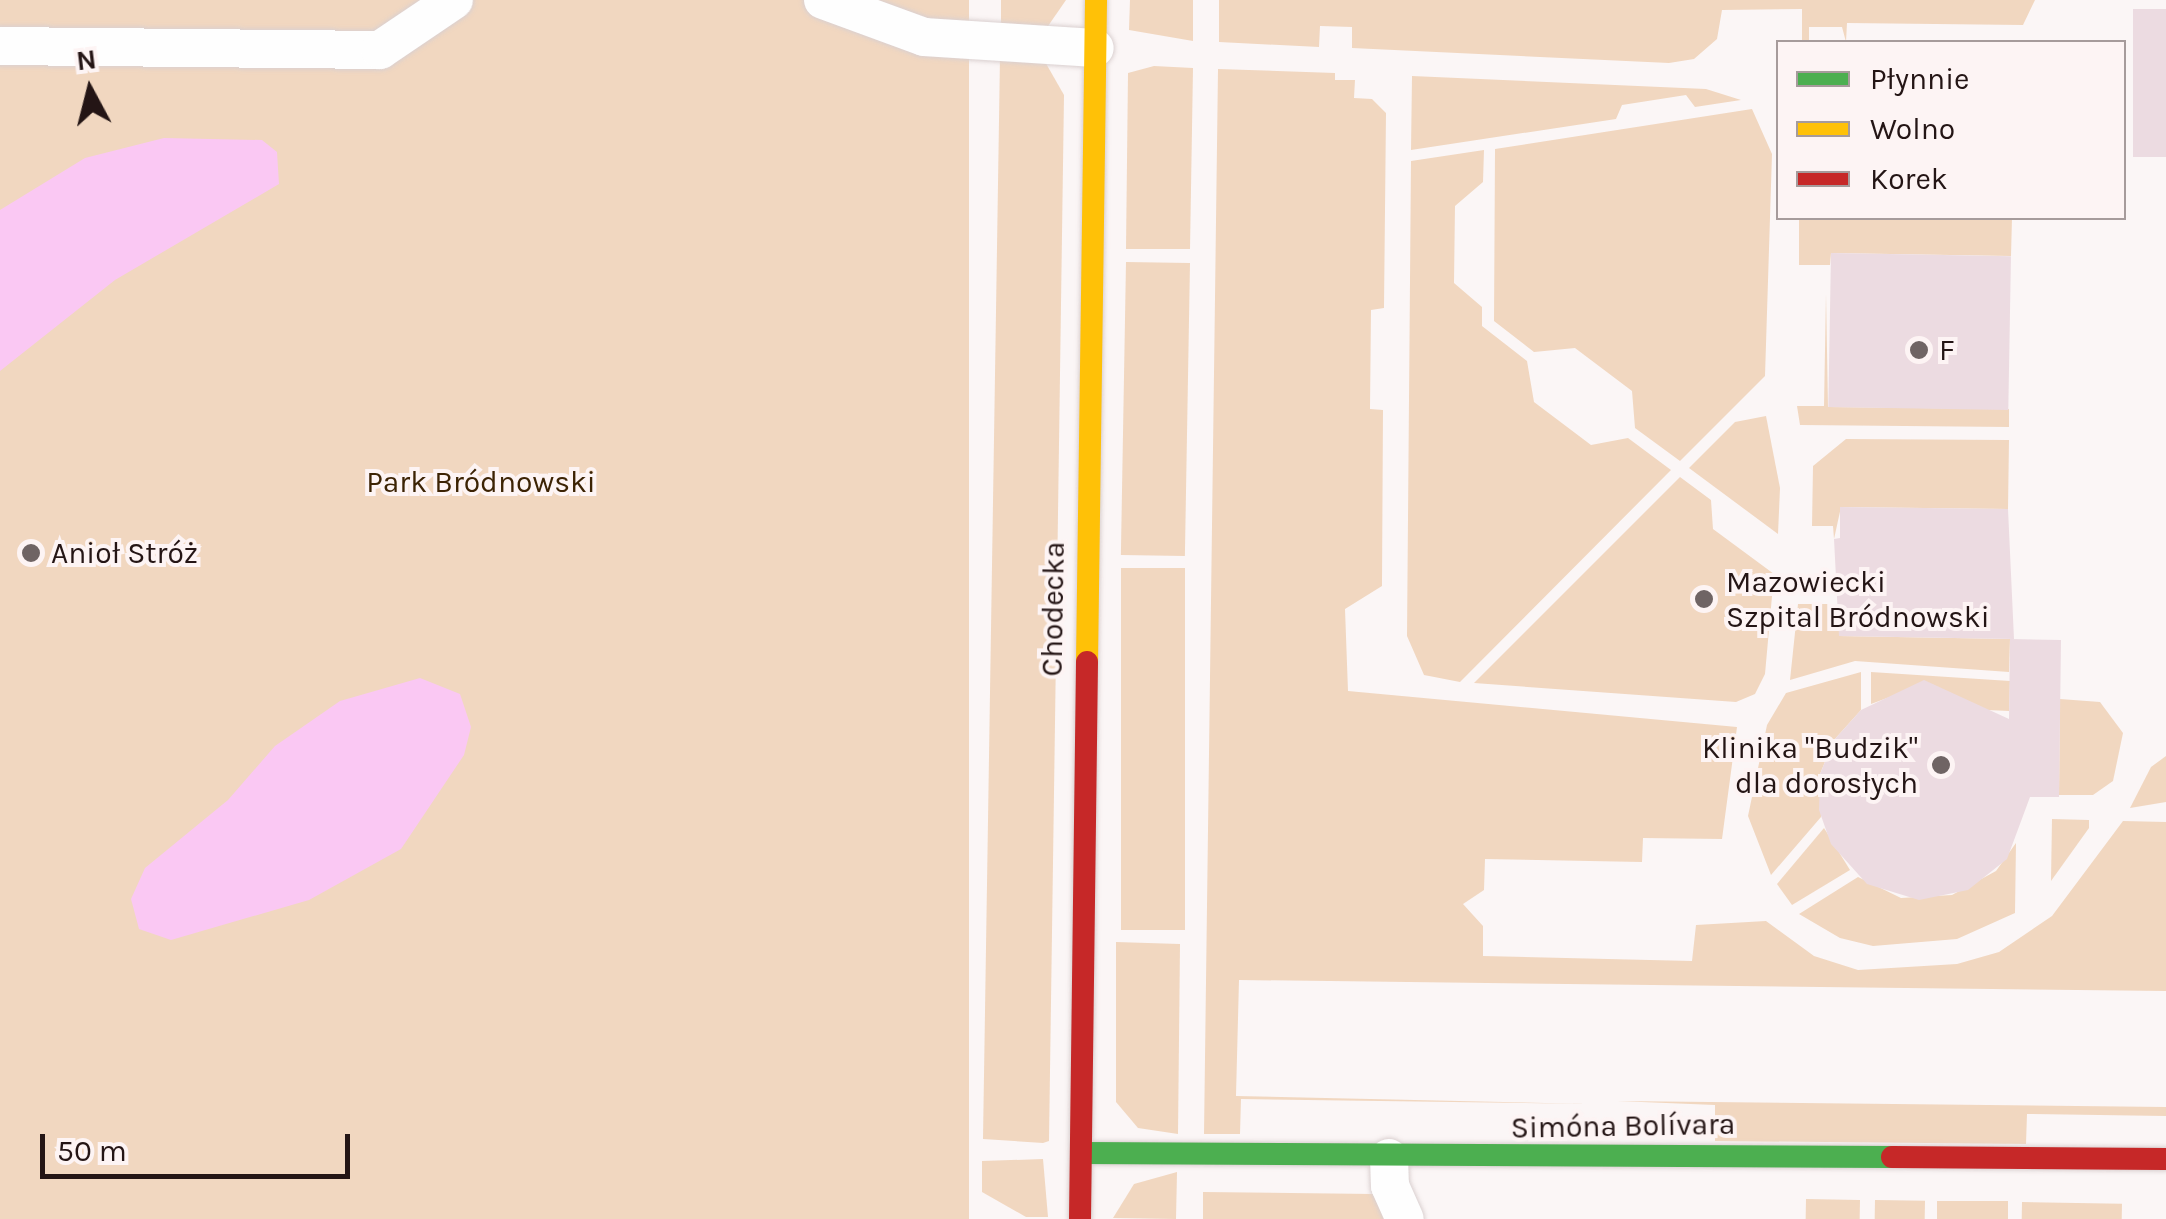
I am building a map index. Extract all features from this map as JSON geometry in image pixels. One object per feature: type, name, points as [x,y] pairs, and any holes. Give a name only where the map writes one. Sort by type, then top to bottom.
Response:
[{"type":"street","points":[[0,46],[380,50],[454,0]]},
{"type":"street","points":[[823,0],[924,37],[1095,48]]},
{"type":"street","name":"Chodecka","points":[[1080,1219],[1096,0]]},
{"type":"street","name":"Simóna Bolívara","points":[[1081,1153],[1389,1158],[2166,1159]]},
{"type":"street","points":[[1389,1158],[1405,1219]]},
{"type":"green space","name":"Park Bródnowski","points":[[0,0],[969,0],[969,1219],[0,1219]]},
{"type":"green space","points":[[1001,0],[1066,0],[1046,29],[1001,31]]},
{"type":"green space","points":[[1130,0],[1193,0],[1193,41],[1129,30]]},
{"type":"green space","points":[[1219,0],[2035,0],[2023,25],[1847,23],[1846,40],[1842,27],[1809,27],[1809,40],[1802,40],[1802,9],[1722,10],[1717,39],[1694,59],[1669,63],[1352,48],[1352,27],[1320,26],[1319,47],[1219,42]]},
{"type":"green space","points":[[1000,57],[1044,60],[1064,95],[1049,1141],[1043,1143],[983,1139]]},
{"type":"green space","points":[[1154,66],[1193,68],[1190,249],[1126,249],[1128,73]]},
{"type":"green space","points":[[1218,69],[1335,73],[1335,80],[1355,80],[1354,98],[1372,99],[1386,113],[1384,308],[1371,310],[1370,409],[1383,410],[1382,586],[1345,609],[1348,691],[1737,727],[1722,839],[1643,838],[1642,862],[1485,859],[1484,890],[1463,904],[1483,926],[1483,956],[1692,961],[1696,925],[1766,921],[1814,956],[1858,970],[1957,964],[1999,952],[2052,916],[2123,821],[2166,822],[2166,991],[1239,980],[1236,1096],[1588,1104],[1241,1099],[1240,1134],[1204,1134]]},
{"type":"green space","points":[[1412,76],[1706,89],[1741,100],[1695,107],[1686,95],[1622,105],[1616,119],[1411,150]]},
{"type":"green space","points":[[1752,109],[1772,154],[1765,376],[1680,461],[1635,428],[1632,391],[1575,348],[1534,352],[1494,321],[1495,149]]},
{"type":"green space","points":[[1484,150],[1483,182],[1455,206],[1454,283],[1482,307],[1482,326],[1527,361],[1534,402],[1591,445],[1628,438],[1671,470],[1460,682],[1424,675],[1407,636],[1411,161]]},
{"type":"green space","points":[[1799,220],[2012,220],[2011,256],[1831,253],[1830,265],[1799,265]]},
{"type":"green space","points":[[1126,262],[1190,263],[1185,556],[1121,555]]},
{"type":"green space","points":[[1826,293],[1828,407],[2009,409],[2009,427],[1800,425],[1797,406],[1824,406]]},
{"type":"green space","points":[[1766,416],[1780,488],[1778,534],[1689,468],[1735,422]]},
{"type":"green space","points":[[1846,439],[2009,440],[2008,509],[1841,507],[1834,539],[1833,526],[1812,526],[1813,466]]},
{"type":"green space","points":[[1680,477],[1711,500],[1713,529],[1774,574],[1765,674],[1755,694],[1736,702],[1474,683]]},
{"type":"green space","points":[[1121,568],[1185,568],[1185,930],[1121,930]]},
{"type":"green space","points":[[1798,604],[1839,604],[1839,636],[2010,639],[2009,672],[1855,661],[1790,680]]},
{"type":"green space","points":[[1861,672],[1861,710],[1834,740],[1820,774],[1821,817],[1771,875],[1748,816],[1767,725],[1786,693]]},
{"type":"green space","points":[[1871,672],[2010,681],[2009,711],[1987,710],[1941,691],[1906,691],[1871,704]]},
{"type":"green space","points":[[2060,699],[2100,702],[2123,733],[2113,781],[2093,795],[2059,795]]},
{"type":"green space","points":[[2166,756],[2166,802],[2130,808],[2151,767]]},
{"type":"green space","points":[[2052,819],[2089,820],[2089,828],[2051,881]]},
{"type":"green space","points":[[1824,828],[1850,870],[1792,905],[1777,884]]},
{"type":"green space","points":[[2016,843],[2015,913],[1957,939],[1873,946],[1840,938],[1799,914],[1858,877],[1901,898],[1952,895],[1996,871]]},
{"type":"green space","points":[[1116,942],[1180,944],[1178,1134],[1138,1128],[1116,1102]]},
{"type":"green space","points":[[1617,1101],[2166,1107],[2166,1116],[2027,1114],[2026,1144],[1715,1141],[1715,1105]]},
{"type":"green space","points":[[1043,1159],[1048,1217],[1026,1217],[982,1192],[982,1161]]},
{"type":"green space","points":[[1177,1172],[1176,1219],[1113,1218],[1134,1184]]},
{"type":"green space","points":[[1203,1192],[1374,1194],[1391,1219],[1203,1219]]},
{"type":"green space","points":[[1806,1199],[1860,1200],[1860,1219],[1806,1219]]},
{"type":"green space","points":[[1875,1200],[1925,1201],[1925,1219],[1875,1219]]},
{"type":"green space","points":[[1937,1201],[2008,1201],[2008,1219],[1937,1219]]},
{"type":"green space","points":[[2022,1202],[2122,1204],[2122,1219],[2022,1219]]},
{"type":"shaded area","points":[[164,138],[262,140],[277,152],[279,184],[115,280],[0,371],[0,210],[85,158]]},
{"type":"shaded area","points":[[420,678],[460,694],[471,727],[464,755],[401,849],[309,900],[171,940],[139,929],[131,899],[145,868],[228,800],[275,746],[340,701]]},
{"type":"building","points":[[2133,9],[2166,9],[2166,157],[2133,157]]},
{"type":"building","name":"F","points":[[1831,253],[2011,256],[2008,410],[1828,407]]},
{"type":"building","points":[[1840,507],[2008,509],[2014,639],[1839,636],[1834,539],[1840,538]]},
{"type":"building","name":"Klinika \"Budzik\" dla dorosłych","points":[[2010,639],[2061,640],[2059,797],[2030,797],[2007,859],[1968,890],[1919,900],[1867,884],[1831,844],[1819,810],[1820,774],[1834,740],[1861,710],[1924,680],[2009,719]]},
{"type":"traffic: fast","points":[[1081,1153],[1892,1157]]},
{"type":"traffic: slow","points":[[1087,662],[1096,0]]},
{"type":"traffic: jam","points":[[1080,1219],[1087,662]]},
{"type":"traffic: jam","points":[[1892,1157],[2166,1159]]},
{"type":"place","name":"F","points":[[1919,350]]},
{"type":"place","name":"Anioł Stróż","points":[[31,553]]},
{"type":"place","name":"Mazowiecki Szpital Bródnowski","points":[[1704,599]]},
{"type":"place","name":"Klinika \"Budzik\" dla dorosłych","points":[[1941,765]]}]
